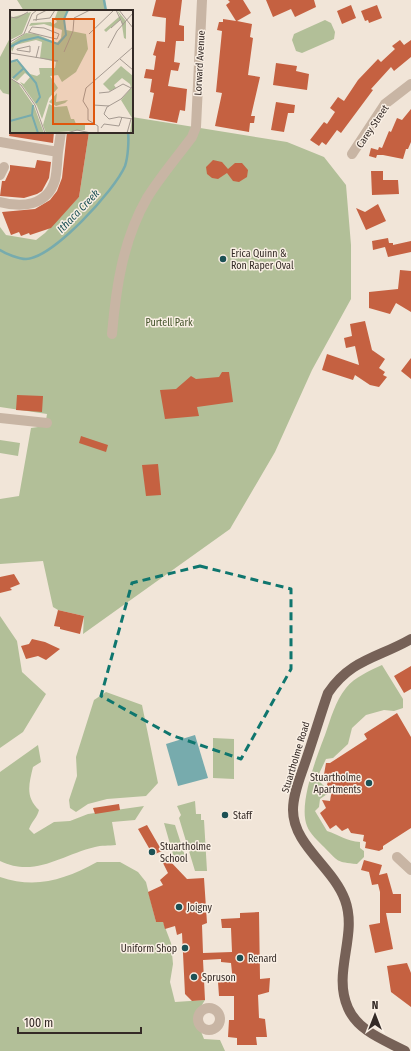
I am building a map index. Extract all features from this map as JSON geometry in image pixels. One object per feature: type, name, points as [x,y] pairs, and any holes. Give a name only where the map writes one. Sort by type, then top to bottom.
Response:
[{"type":"main road","name":"Stuartholme Road","points":[[405,1051],[370,1033],[353,1016],[348,1008],[342,986],[342,971],[349,924],[345,900],[330,873],[299,835],[293,810],[295,796],[328,693],[343,674],[354,666],[411,639]]},
{"type":"street","name":"Lorward Avenue","points":[[112,334],[118,280],[128,240],[148,198],[192,137],[196,126],[202,0]]},
{"type":"street","name":"Carey Street","points":[[352,154],[385,104],[411,84]]},
{"type":"street","points":[[0,202],[12,205],[29,205],[41,200],[50,191],[55,180],[61,133]]},
{"type":"street","points":[[0,142],[58,152]]},
{"type":"street","points":[[0,418],[47,423]]},
{"type":"street","points":[[397,858],[411,870]]},
{"type":"highlighted area","points":[[200,566],[291,589],[291,669],[241,759],[171,735],[101,696],[132,583]]},
{"type":"green space","points":[[17,0],[104,0],[106,10],[23,10]]},
{"type":"green space","points":[[325,20],[331,23],[335,32],[334,39],[302,53],[296,51],[292,40],[294,34]]},
{"type":"green space","points":[[10,38],[10,95],[3,93],[0,89],[0,57]]},
{"type":"green space","name":"Purtell Park","points":[[133,117],[287,142],[324,157],[346,185],[351,245],[351,299],[312,370],[275,452],[230,529],[83,634],[84,616],[58,610],[53,607],[43,561],[0,564],[0,499],[19,496],[31,428],[45,426],[47,414],[0,407],[0,227],[6,235],[36,240],[45,233],[79,197],[89,133],[133,133]]},
{"type":"green space","points":[[0,440],[20,443],[18,456],[0,453]]},
{"type":"green space","points":[[0,616],[17,641],[22,672],[46,694],[23,732],[0,748]]},
{"type":"green space","points":[[382,665],[403,699],[403,708],[394,711],[384,710],[366,715],[352,728],[348,744],[333,758],[326,759],[318,776],[321,783],[330,792],[320,799],[319,807],[315,811],[327,831],[347,839],[360,842],[360,848],[364,851],[364,857],[357,864],[345,863],[335,858],[308,829],[305,817],[307,793],[318,755],[339,699],[346,688],[354,681],[362,675]]},
{"type":"green space","points":[[106,692],[142,705],[158,783],[146,796],[107,799],[88,804],[76,812],[70,808],[69,800],[77,776],[76,757],[94,700]]},
{"type":"green space","points":[[213,738],[234,739],[234,779],[213,778]]},
{"type":"green space","points":[[38,745],[41,762],[33,767],[29,790],[32,800],[39,810],[29,829],[34,834],[54,822],[70,821],[88,814],[144,806],[135,820],[112,822],[116,845],[95,847],[36,866],[13,866],[0,861],[0,772]]},
{"type":"green space","points":[[195,801],[196,814],[201,814],[201,820],[204,820],[207,871],[195,871],[179,818],[181,815],[177,806]]},
{"type":"green space","points":[[164,823],[175,825],[185,856],[174,858]]},
{"type":"green space","points":[[97,862],[120,862],[138,872],[146,882],[156,922],[163,922],[171,943],[173,964],[170,982],[175,1002],[205,1000],[196,1019],[204,1039],[220,1040],[225,1051],[0,1051],[0,877],[13,881],[50,881],[73,874]]},
{"type":"water","points":[[195,735],[208,778],[178,786],[166,744]]},
{"type":"building","points":[[156,0],[182,0],[179,25],[184,26],[184,41],[176,41],[174,62],[180,63],[178,71],[171,70],[168,86],[187,89],[185,111],[180,110],[177,123],[149,118],[154,93],[150,92],[152,79],[144,78],[146,69],[154,70],[156,56],[153,55],[157,41],[165,42],[166,18],[152,16]]},
{"type":"building","points":[[228,0],[243,0],[251,13],[237,21],[252,24],[250,37],[253,38],[248,75],[260,77],[251,116],[255,116],[254,123],[250,123],[249,132],[215,126],[222,93],[216,92],[222,31],[217,30],[219,22],[223,22],[223,19],[236,21],[226,5],[230,2]]},
{"type":"building","points":[[266,0],[314,0],[316,7],[295,17],[291,9],[273,17]]},
{"type":"building","points":[[351,5],[356,18],[342,24],[337,11]]},
{"type":"building","points":[[377,5],[382,18],[369,23],[368,20],[365,21],[361,11]]},
{"type":"building","points":[[400,40],[404,45],[411,40],[411,57],[394,71],[391,67],[371,89],[373,90],[341,133],[337,130],[326,145],[322,142],[319,146],[310,140],[324,122],[327,124],[335,112],[330,108],[338,97],[344,101],[358,80],[378,59],[381,62],[395,49],[392,46]]},
{"type":"building","points":[[276,63],[297,66],[296,71],[309,74],[307,90],[273,85]]},
{"type":"building","points":[[276,102],[295,105],[294,113],[288,113],[284,132],[271,130]]},
{"type":"building","points":[[411,109],[411,142],[408,149],[406,149],[403,159],[383,155],[377,155],[376,158],[369,156],[371,148],[378,150],[379,147],[382,148],[389,131],[391,132],[397,118],[402,120]]},
{"type":"building","points":[[10,132],[54,133],[53,143],[9,136]]},
{"type":"building","points":[[67,133],[89,133],[79,197],[51,228],[30,235],[29,233],[21,236],[19,232],[11,235],[2,212],[35,209],[50,200],[57,191],[62,178]]},
{"type":"building","points":[[37,160],[51,162],[49,178],[42,191],[24,198],[0,196],[2,181],[5,181],[10,170],[10,165],[35,168]]},
{"type":"building","points":[[213,160],[222,162],[228,169],[235,163],[242,163],[248,170],[247,177],[239,182],[233,181],[227,173],[218,179],[212,178],[207,174],[206,167]]},
{"type":"building","points":[[371,171],[383,171],[383,180],[398,180],[399,194],[372,195]]},
{"type":"building","points":[[378,204],[386,221],[366,230],[356,208],[365,212]]},
{"type":"building","points":[[388,238],[389,243],[393,243],[393,245],[411,241],[411,252],[388,257],[385,247],[373,250],[372,241]]},
{"type":"building","points":[[400,270],[411,271],[411,312],[396,303],[390,314],[369,308],[369,292],[398,289]]},
{"type":"building","points":[[365,321],[372,350],[385,359],[379,368],[385,372],[383,375],[387,377],[379,387],[370,385],[355,375],[353,380],[322,370],[327,354],[359,365],[355,346],[346,348],[344,338],[352,336],[350,324]]},
{"type":"building","points":[[411,358],[411,379],[401,371]]},
{"type":"building","points":[[222,372],[229,372],[233,402],[197,407],[199,416],[165,419],[160,390],[176,389],[191,376],[196,379],[219,377]]},
{"type":"building","points":[[17,395],[43,396],[42,412],[16,410]]},
{"type":"building","points":[[81,436],[108,445],[106,452],[79,443]]},
{"type":"building","points":[[158,464],[161,495],[146,496],[142,465]]},
{"type":"building","points":[[14,574],[20,584],[10,588],[12,590],[0,593],[0,577]]},
{"type":"building","points":[[58,610],[84,616],[80,634],[54,626]]},
{"type":"building","points":[[32,639],[45,642],[60,649],[46,660],[38,656],[26,659],[21,646],[29,644]]},
{"type":"building","points":[[411,666],[411,689],[404,693],[394,676]]},
{"type":"building","name":"Stuartholme Apartments","points":[[397,713],[411,737],[411,828],[383,846],[383,849],[379,851],[365,848],[366,842],[363,841],[364,835],[351,833],[348,828],[342,831],[336,825],[330,829],[320,813],[326,808],[322,800],[330,801],[332,789],[327,785],[328,781],[323,780],[326,763],[330,763],[367,739],[364,734]]},
{"type":"building","points":[[119,804],[120,810],[95,814],[93,808]]},
{"type":"building","points":[[147,825],[162,851],[153,855],[138,829]]},
{"type":"building","points":[[168,859],[187,879],[204,878],[207,923],[202,925],[203,953],[232,952],[231,928],[222,928],[221,919],[240,918],[240,913],[259,912],[260,979],[270,978],[269,992],[258,995],[259,1018],[265,1019],[267,1037],[256,1037],[257,1045],[237,1045],[237,1038],[228,1037],[229,1020],[234,1020],[234,996],[219,996],[218,982],[233,982],[231,963],[221,962],[221,959],[203,960],[205,1000],[192,1001],[185,994],[182,933],[177,935],[175,926],[165,929],[163,922],[156,922],[148,892],[163,885],[160,880],[168,873],[163,863]]},
{"type":"building","points":[[364,860],[382,865],[379,875],[387,873],[393,894],[401,894],[401,913],[386,913],[393,949],[375,953],[369,925],[380,923],[380,892],[378,884],[372,885],[369,872],[361,870]]},
{"type":"building","points":[[407,963],[411,973],[411,1007],[391,992],[387,966]]},
{"type":"waterway","name":"Ithaca Creek","points":[[104,0],[106,10]]},
{"type":"waterway","name":"Ithaca Creek","points":[[0,250],[13,256],[26,259],[38,256],[67,235],[96,206],[119,177],[125,166],[127,158],[128,133]]},
{"type":"place","name":"Erica Quinn & Ron Raper Oval","points":[[223,259]]},
{"type":"place","name":"Stuartholme Apartments","points":[[369,783]]},
{"type":"place","name":"Staff","points":[[225,815]]},
{"type":"place","name":"Stuartholme School","points":[[152,852]]},
{"type":"place","name":"Joigny","points":[[179,907]]},
{"type":"place","name":"Uniform Shop","points":[[185,948]]},
{"type":"place","name":"Renard","points":[[240,958]]},
{"type":"place","name":"Spruson","points":[[194,977]]}]
